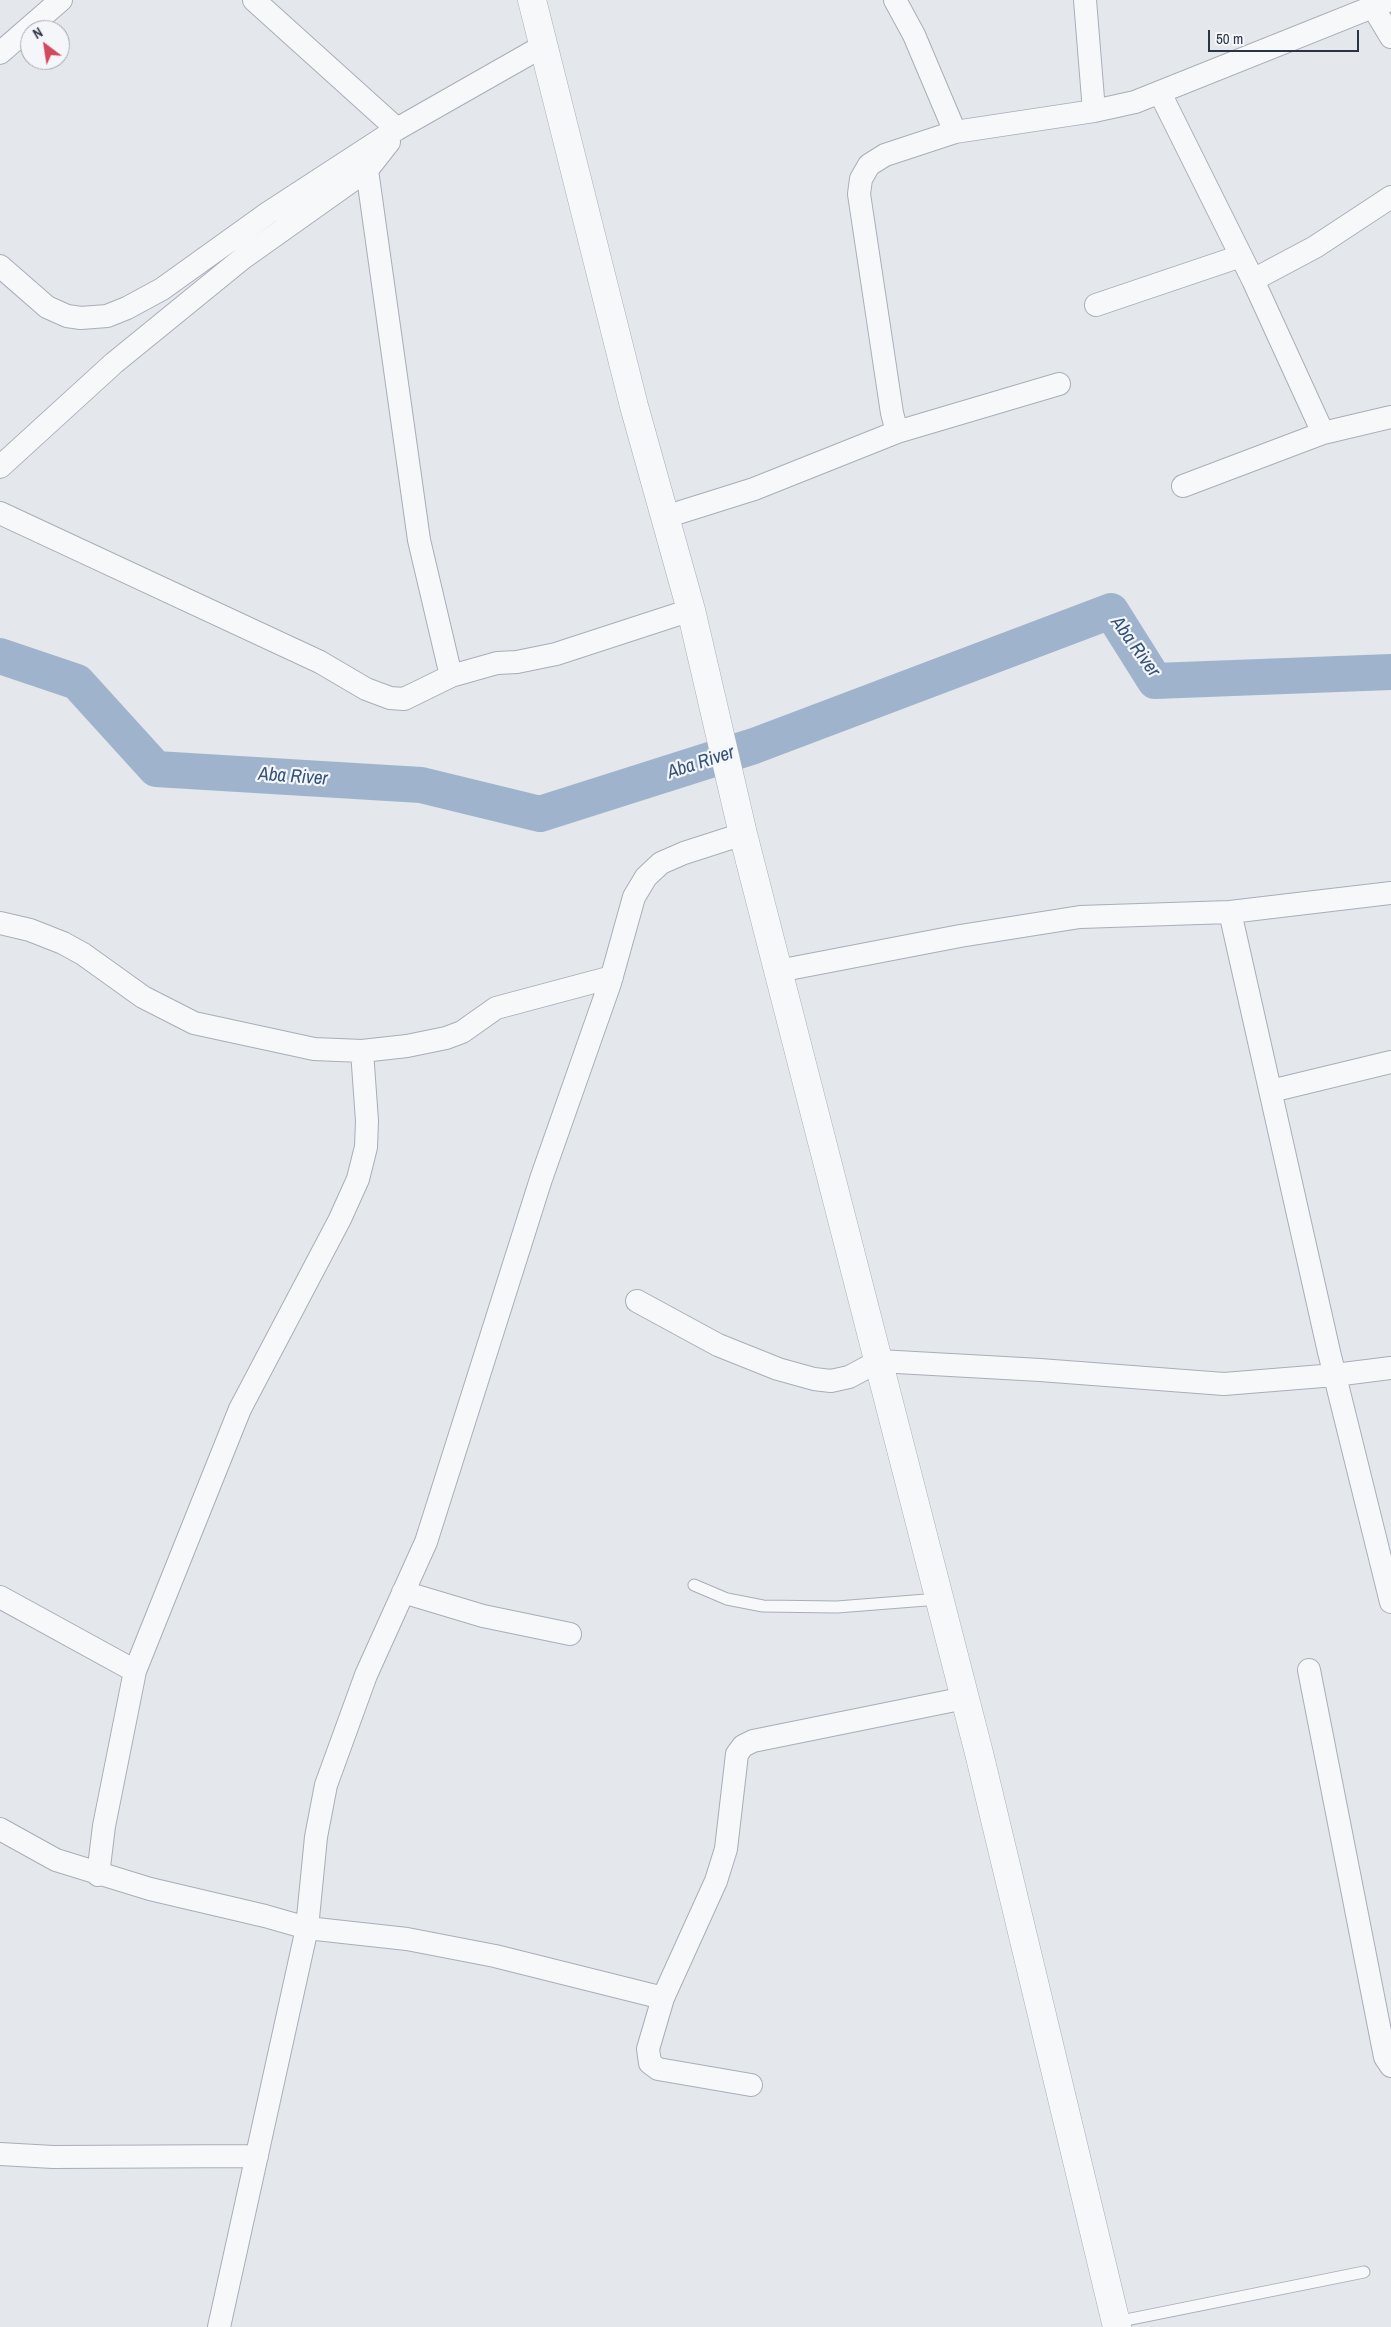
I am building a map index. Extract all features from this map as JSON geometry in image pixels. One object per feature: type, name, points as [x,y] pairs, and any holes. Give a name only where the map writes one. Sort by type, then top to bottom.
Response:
[{"type":"street","points":[[0,53],[62,0]]},
{"type":"street","points":[[254,0],[397,129]]},
{"type":"street","points":[[895,0],[914,35],[955,132]]},
{"type":"street","points":[[1085,0],[1094,111]]},
{"type":"street","points":[[537,4],[543,46],[634,406],[691,610],[743,834],[965,1698],[1116,2324]]},
{"type":"street","points":[[897,432],[892,413],[859,194],[861,179],[869,165],[886,154],[955,132],[1094,111],[1135,102],[1381,4],[1391,37]]},
{"type":"street","points":[[0,266],[47,307],[57,313],[81,318],[107,316],[127,308],[162,289],[268,213],[397,129],[543,46]]},
{"type":"street","points":[[1160,93],[1242,256],[1323,433]]},
{"type":"street","points":[[0,467],[114,363],[213,283],[367,170],[397,129]]},
{"type":"street","points":[[367,170],[418,540],[451,676]]},
{"type":"street","points":[[1253,280],[1315,246],[1391,197]]},
{"type":"street","points":[[1096,305],[1242,256]]},
{"type":"street","points":[[665,517],[754,489],[897,432],[1059,384]]},
{"type":"street","points":[[1182,486],[1323,433],[1391,417]]},
{"type":"street","points":[[0,513],[320,662],[378,694],[404,699],[451,676],[498,663],[517,662],[556,654],[691,610]]},
{"type":"street","points":[[219,2327],[307,1928],[316,1837],[326,1785],[366,1674],[426,1542],[541,1179],[612,978],[634,897],[646,877],[669,860],[743,834]]},
{"type":"street","points":[[778,971],[960,936],[1080,917],[1230,912],[1391,893]]},
{"type":"street","points":[[1230,912],[1336,1375],[1391,1602]]},
{"type":"street","points":[[0,923],[30,930],[64,943],[83,954],[143,997],[194,1023],[299,1047],[362,1051],[407,1046],[446,1038],[462,1032],[496,1008],[612,978]]},
{"type":"street","points":[[98,1875],[104,1826],[135,1672],[240,1410],[340,1219],[358,1179],[366,1147],[367,1121],[362,1051]]},
{"type":"street","points":[[1271,1091],[1391,1062]]},
{"type":"street","points":[[637,1301],[718,1345],[778,1369],[814,1379],[831,1381],[848,1377],[879,1361],[1040,1370],[1224,1384],[1336,1375],[1391,1368]]},
{"type":"street","points":[[403,1592],[484,1616],[570,1634]]},
{"type":"street","points":[[0,1597],[135,1672]]},
{"type":"street","points":[[1310,1670],[1385,2057],[1391,2066]]},
{"type":"street","points":[[751,2085],[658,2070],[650,2062],[648,2049],[662,1998],[716,1881],[726,1849],[737,1754],[743,1746],[753,1741],[965,1698]]},
{"type":"street","points":[[0,1829],[56,1860],[98,1875],[307,1928],[407,1939],[495,1956],[662,1998]]},
{"type":"street","points":[[0,2154],[53,2157],[257,2156]]},
{"type":"lane","points":[[694,1585],[727,1600],[763,1606],[838,1608],[939,1599]]},
{"type":"lane","points":[[1116,2324],[1364,2272]]},
{"type":"waterway","name":"Aba River","points":[[0,656],[77,682],[156,769],[421,785],[540,814],[754,746],[1111,611],[1155,681],[1391,672]]}]
